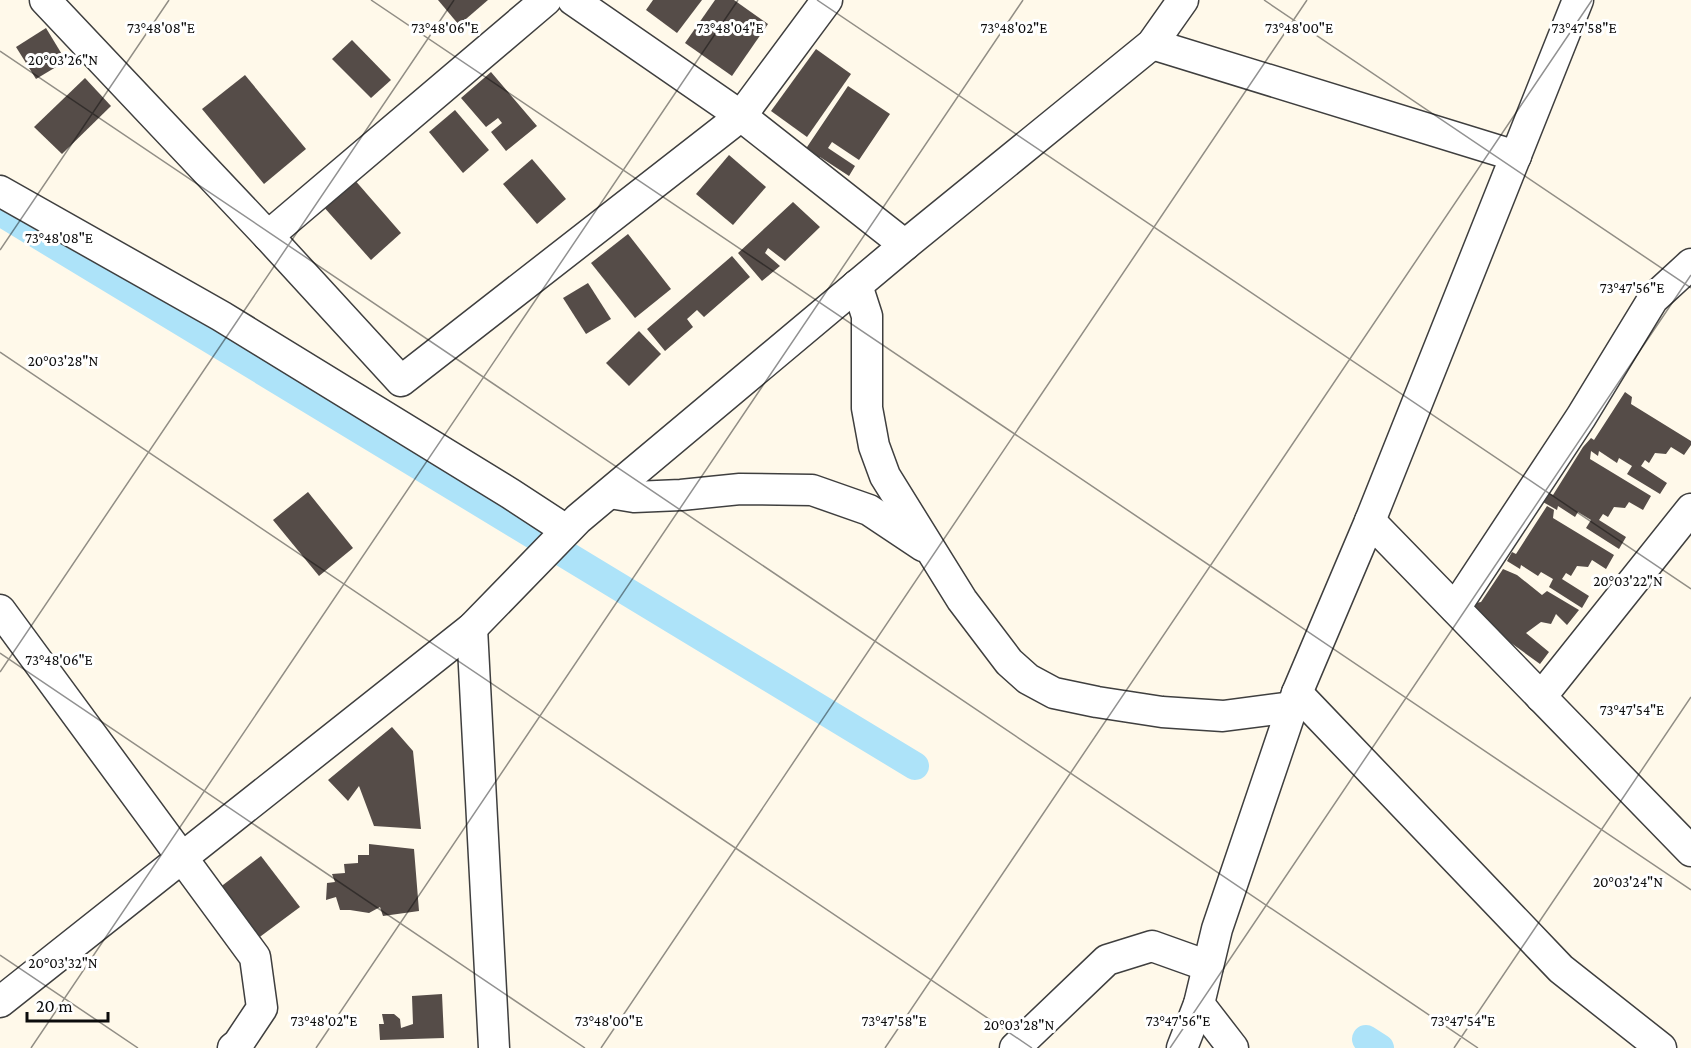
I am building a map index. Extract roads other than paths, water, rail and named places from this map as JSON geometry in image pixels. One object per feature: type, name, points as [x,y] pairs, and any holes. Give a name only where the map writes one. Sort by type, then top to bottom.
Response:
[{"type":"street","points":[[45,0],[268,236],[401,381]]},
{"type":"street","points":[[268,236],[546,0]]},
{"type":"street","points":[[573,0],[741,116],[905,245]]},
{"type":"street","points":[[385,417],[401,381],[741,116],[827,0]]},
{"type":"street","points":[[0,1002],[472,628],[566,531],[610,493],[905,245],[1152,44],[1183,0]]},
{"type":"street","points":[[1182,1048],[1199,1004],[1217,929],[1294,700],[1370,521],[1578,0]]},
{"type":"street","points":[[1152,44],[1516,156]]},
{"type":"street","points":[[0,191],[221,316],[566,531]]},
{"type":"street","points":[[1455,608],[1581,417],[1653,299],[1691,264]]},
{"type":"street","points":[[858,285],[867,316],[867,408],[874,446],[885,476],[962,600],[1009,662],[1028,679],[1054,693],[1162,712],[1223,716],[1294,700]]},
{"type":"street","points":[[610,493],[634,497],[740,489],[812,490],[869,510],[933,553]]},
{"type":"street","points":[[1541,697],[1691,509]]},
{"type":"street","points":[[1370,521],[1691,850]]},
{"type":"street","points":[[0,610],[255,957],[262,1008],[233,1048]]},
{"type":"street","points":[[472,628],[494,1048]]},
{"type":"street","points":[[1294,700],[1561,969],[1661,1048]]},
{"type":"street","points":[[1015,1048],[1107,960],[1152,946],[1208,966]]},
{"type":"street","points":[[1199,1004],[1233,1048]]},
{"type":"waterway","points":[[0,212],[915,766]]},
{"type":"waterway","points":[[1366,1039],[1380,1048]]}]
